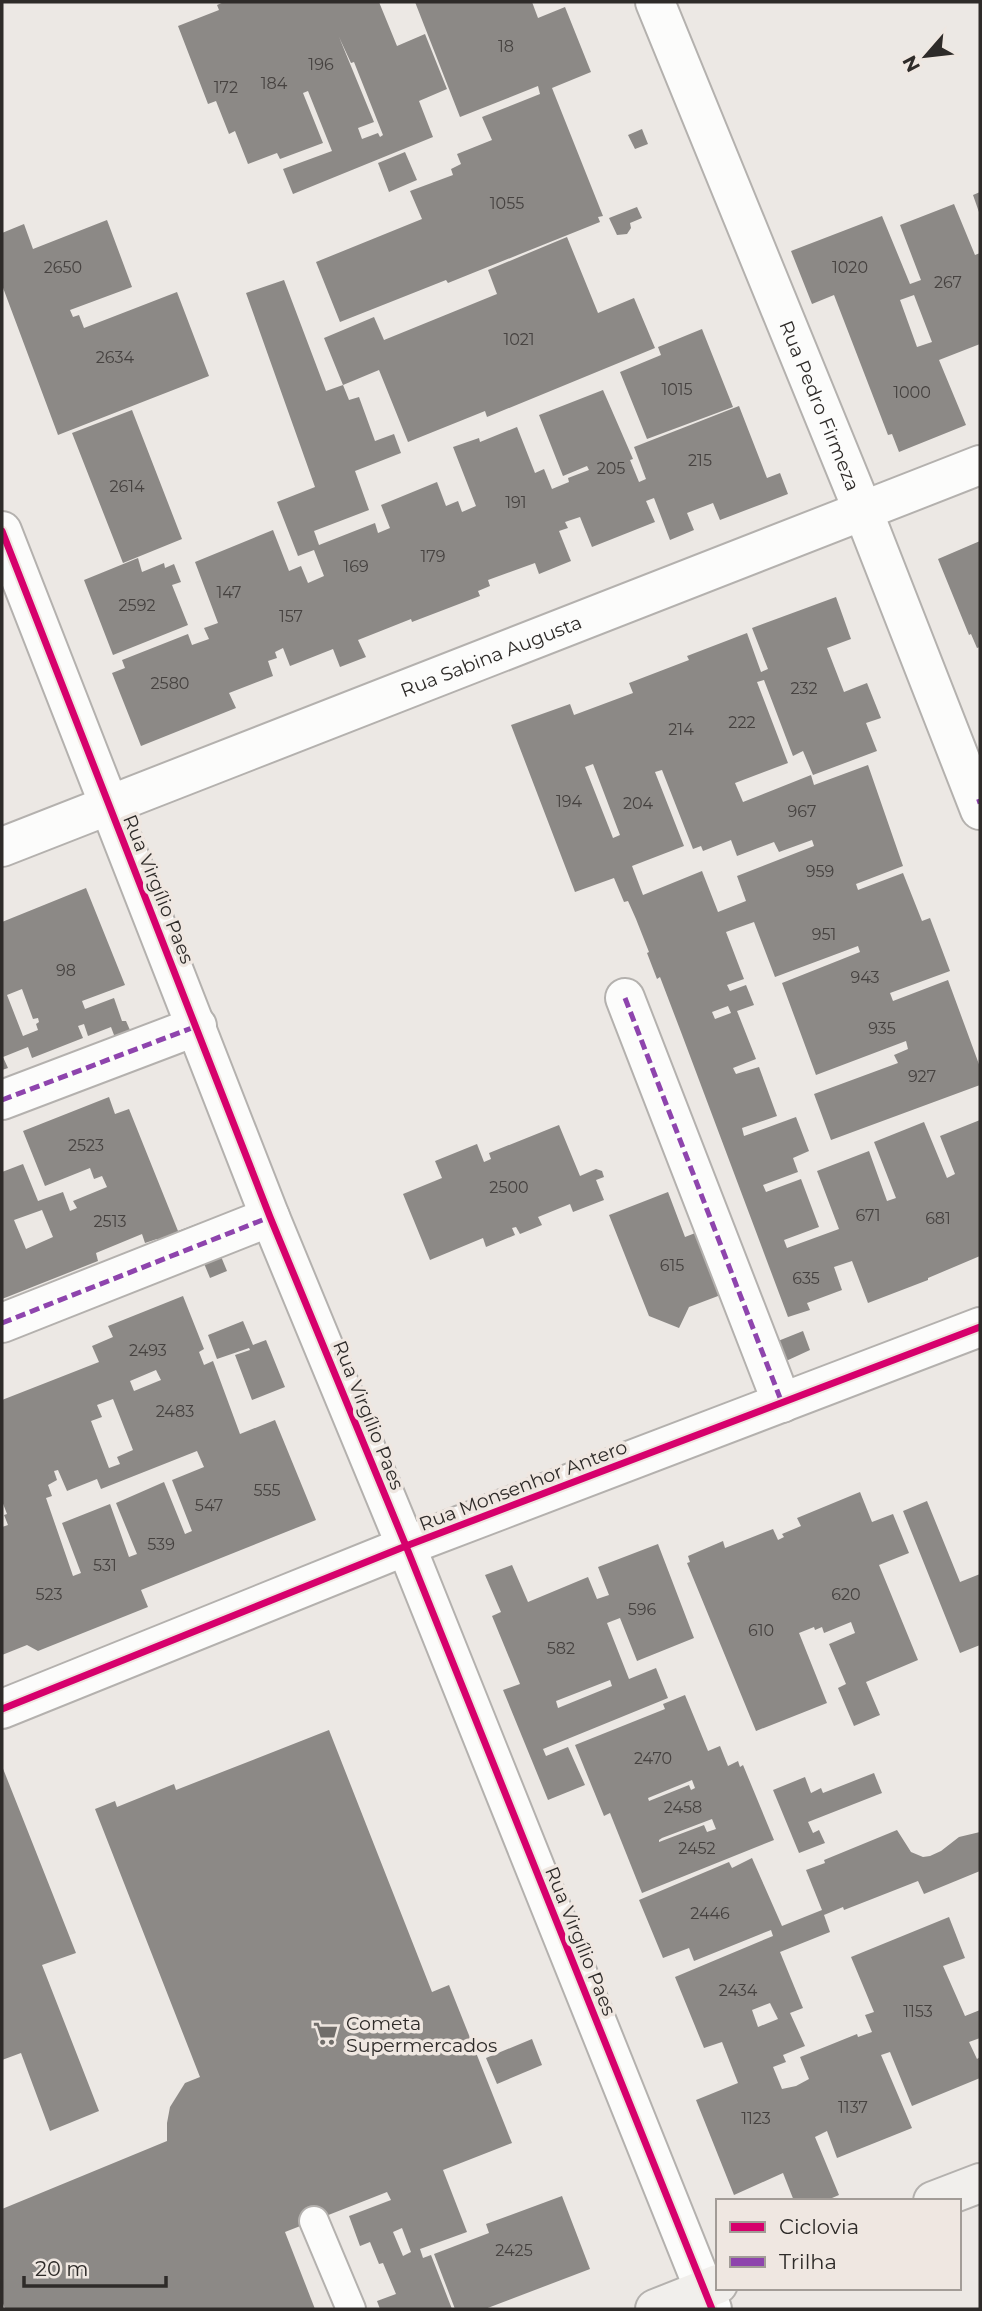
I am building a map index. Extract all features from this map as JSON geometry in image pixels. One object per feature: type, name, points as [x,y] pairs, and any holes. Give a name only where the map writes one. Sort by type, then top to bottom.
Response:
[{"type":"street","name":"Rua Pedro Firmeza","points":[[655,2],[863,511],[979,804]]},
{"type":"street","name":"Rua Sabina Augusta","points":[[2,847],[980,465]]},
{"type":"street","name":"Rua Virgílio Paes","points":[[2,531],[270,1217],[711,2294]]},
{"type":"street","points":[[625,998],[782,1403]]},
{"type":"street","points":[[2,1100],[197,1026]]},
{"type":"street","points":[[2,1323],[270,1217]]},
{"type":"street","name":"Rua Monsenhor Antero","points":[[2,1709],[406,1546],[980,1327]]},
{"type":"street","points":[[938,2199],[980,2183]]},
{"type":"street","points":[[655,2309],[711,2294]]},
{"type":"lane","points":[[314,2221],[351,2309]]},
{"type":"building","points":[[224,2],[379,2],[397,46],[425,34],[447,89],[419,101],[433,137],[293,194],[283,169],[332,151],[308,91],[303,93],[323,143],[280,159],[277,153],[248,164],[235,131],[229,134],[216,101],[208,104],[178,26],[219,10],[217,5]],"holes":[[[339,37],[351,63],[354,62],[383,135],[380,137],[378,133],[362,139],[358,128],[374,122]]]},
{"type":"building","points":[[415,2],[532,2],[538,18],[565,7],[591,72],[552,88],[603,216],[598,217],[600,222],[448,283],[446,280],[340,322],[316,262],[422,219],[410,191],[453,175],[451,169],[461,164],[457,154],[492,140],[482,117],[540,94],[538,86],[460,117]]},
{"type":"building","points":[[642,129],[648,144],[635,149],[628,135]]},
{"type":"building","points":[[405,152],[417,180],[389,192],[378,163]]},
{"type":"building","points":[[980,192],[980,215],[973,195]]},
{"type":"building","points":[[954,204],[975,255],[980,253],[980,344],[939,360],[966,425],[899,452],[892,434],[888,435],[834,295],[812,304],[791,251],[882,216],[910,284],[921,280],[900,225]],"holes":[[[914,295],[932,342],[917,347],[900,300]]]},
{"type":"building","points":[[637,207],[642,218],[630,223],[631,228],[627,234],[617,235],[609,218]]},
{"type":"building","points":[[107,220],[132,287],[70,310],[73,317],[79,315],[84,328],[177,292],[209,376],[58,435],[2,285],[2,233],[24,224],[33,249]]},
{"type":"building","points":[[567,237],[598,313],[634,298],[655,348],[487,417],[485,411],[408,442],[379,370],[343,385],[324,338],[374,317],[384,340],[497,294],[488,270]]},
{"type":"building","points":[[284,280],[326,391],[343,385],[349,400],[359,397],[375,441],[394,434],[401,453],[355,471],[369,510],[314,531],[319,545],[375,523],[378,533],[390,528],[381,505],[437,482],[446,506],[458,501],[462,512],[476,506],[453,447],[479,438],[480,442],[517,427],[535,473],[544,469],[552,489],[569,482],[568,478],[589,470],[587,466],[563,476],[539,415],[603,390],[633,459],[630,460],[639,482],[646,479],[634,447],[739,406],[767,478],[780,473],[788,494],[720,520],[713,503],[687,513],[694,530],[670,540],[654,498],[646,501],[655,522],[592,547],[580,517],[565,522],[568,528],[559,531],[571,561],[539,574],[535,563],[488,580],[490,586],[478,591],[480,596],[358,640],[366,657],[340,667],[333,649],[290,666],[283,648],[275,652],[277,658],[268,661],[273,676],[229,693],[236,708],[141,746],[112,673],[125,668],[122,660],[188,634],[192,645],[209,639],[204,628],[218,623],[195,562],[273,530],[289,571],[301,566],[308,583],[324,576],[314,550],[298,556],[277,502],[315,487],[246,293]]},
{"type":"building","points":[[702,329],[733,407],[647,439],[620,372],[661,355],[658,347]]},
{"type":"building","points":[[132,410],[182,539],[123,563],[72,433]]},
{"type":"building","points":[[980,541],[980,647],[977,648],[971,634],[969,635],[938,559]]},
{"type":"building","points":[[138,558],[142,572],[164,563],[165,568],[174,564],[181,582],[172,585],[188,625],[113,655],[84,580]]},
{"type":"building","points":[[836,597],[851,639],[827,648],[844,692],[867,683],[881,718],[866,723],[877,751],[813,775],[803,751],[793,756],[764,680],[757,682],[788,763],[735,783],[743,802],[811,775],[814,785],[868,765],[903,866],[856,884],[858,890],[903,873],[922,921],[930,918],[950,971],[890,993],[893,1001],[948,980],[980,1067],[980,1085],[831,1140],[814,1094],[898,1063],[894,1055],[908,1049],[906,1041],[816,1075],[782,983],[860,952],[858,946],[775,977],[754,922],[726,932],[744,979],[727,985],[730,991],[746,985],[754,1005],[737,1011],[756,1059],[733,1068],[736,1074],[759,1067],[777,1116],[742,1128],[744,1136],[796,1117],[809,1151],[793,1158],[798,1172],[763,1185],[766,1192],[801,1179],[819,1227],[784,1240],[787,1248],[839,1229],[817,1171],[869,1151],[887,1201],[896,1198],[874,1142],[924,1122],[947,1178],[955,1174],[940,1136],[980,1120],[980,1256],[868,1303],[852,1261],[834,1267],[842,1290],[807,1303],[810,1310],[788,1317],[660,977],[657,979],[628,901],[624,902],[614,878],[575,892],[511,725],[570,704],[574,715],[633,693],[629,683],[689,660],[687,656],[747,633],[761,672],[768,669],[752,628]],"holes":[[[593,764],[620,835],[613,838],[585,767]],[[662,770],[693,849],[701,846],[703,851],[731,840],[737,856],[774,842],[779,852],[812,840],[814,846],[737,876],[746,901],[718,912],[702,871],[643,895],[632,866],[684,846],[655,772]],[[728,1006],[731,1013],[715,1019],[712,1012]]]},
{"type":"building","points":[[86,888],[125,985],[82,1001],[85,1009],[114,998],[122,1021],[126,1021],[133,1037],[117,1043],[111,1027],[88,1036],[84,1024],[78,1026],[83,1038],[32,1058],[28,1047],[3,1057],[8,1068],[2,1070],[2,922]],"holes":[[[22,989],[33,1019],[38,1018],[38,1030],[23,1036],[7,995]]]},
{"type":"building","points":[[109,1097],[115,1114],[129,1109],[178,1231],[202,1222],[205,1231],[160,1249],[157,1239],[145,1243],[142,1234],[96,1253],[98,1261],[2,1299],[2,1172],[23,1164],[38,1201],[63,1192],[70,1211],[77,1208],[73,1201],[107,1187],[102,1176],[94,1179],[90,1168],[45,1186],[23,1131]],"holes":[[[42,1210],[53,1237],[26,1249],[14,1220]]]},
{"type":"building","points":[[559,1125],[580,1176],[596,1169],[602,1171],[604,1177],[596,1180],[604,1200],[573,1212],[570,1204],[538,1217],[542,1225],[520,1234],[516,1227],[512,1228],[515,1235],[486,1247],[483,1238],[430,1260],[403,1194],[442,1178],[435,1161],[477,1144],[484,1162],[491,1159],[489,1153]]},
{"type":"building","points":[[668,1192],[685,1237],[703,1230],[726,1293],[689,1307],[679,1328],[649,1316],[609,1215]]},
{"type":"building","points":[[220,1254],[227,1271],[210,1278],[203,1261]]},
{"type":"building","points":[[183,1296],[204,1349],[199,1352],[204,1365],[213,1361],[240,1434],[275,1420],[316,1520],[141,1590],[148,1607],[38,1651],[27,1645],[2,1655],[2,1527],[8,1525],[2,1501],[2,1400],[99,1362],[92,1346],[113,1337],[108,1326]],"holes":[[[156,1370],[161,1380],[134,1391],[130,1381]],[[113,1399],[133,1450],[117,1457],[120,1464],[109,1468],[91,1421],[102,1417],[97,1405]],[[197,1451],[204,1467],[172,1480],[192,1531],[185,1534],[164,1482],[116,1503],[137,1554],[129,1557],[110,1504],[62,1523],[81,1573],[73,1576],[46,1498],[52,1496],[48,1485],[57,1480],[54,1471],[58,1470],[67,1491],[97,1479],[101,1489]]]},
{"type":"building","points":[[243,1321],[253,1345],[266,1340],[285,1387],[252,1400],[235,1355],[250,1350],[249,1348],[217,1359],[208,1335]]},
{"type":"building","points":[[803,1331],[810,1350],[786,1361],[778,1341]]},
{"type":"building","points":[[860,1492],[872,1522],[893,1514],[909,1553],[879,1565],[918,1660],[866,1682],[880,1715],[854,1726],[838,1688],[846,1684],[829,1644],[855,1633],[851,1622],[824,1633],[822,1627],[815,1630],[814,1627],[799,1633],[827,1703],[756,1731],[687,1563],[690,1562],[688,1556],[723,1541],[725,1548],[773,1529],[778,1540],[784,1537],[782,1534],[801,1526],[797,1518]]},
{"type":"building","points":[[927,1501],[960,1582],[980,1574],[980,1645],[960,1653],[903,1511]]},
{"type":"building","points":[[658,1544],[694,1638],[637,1661],[620,1618],[607,1623],[629,1679],[656,1668],[668,1698],[543,1749],[546,1756],[568,1747],[585,1785],[548,1800],[503,1690],[520,1684],[492,1616],[501,1612],[485,1575],[512,1565],[528,1602],[588,1577],[597,1599],[609,1595],[598,1567]],"holes":[[[610,1680],[612,1686],[558,1708],[556,1701]]]},
{"type":"building","points":[[685,1695],[708,1751],[720,1746],[728,1766],[738,1761],[740,1767],[743,1765],[774,1840],[642,1893],[610,1813],[604,1816],[575,1745],[665,1709],[663,1704]],"holes":[[[692,1780],[695,1788],[691,1790],[689,1785],[649,1801],[648,1798]],[[712,1819],[716,1829],[707,1832],[704,1825],[659,1842],[662,1838]]]},
{"type":"building","name":"Cometa Supermercados","points":[[329,1730],[432,1992],[449,1985],[512,2143],[443,2170],[467,2232],[420,2249],[423,2258],[431,2255],[452,2309],[380,2309],[377,2301],[396,2294],[383,2263],[379,2264],[370,2242],[360,2246],[349,2216],[391,2200],[387,2192],[285,2232],[315,2309],[5,2309],[2,2301],[2,2209],[167,2141],[170,2107],[185,2083],[200,2077],[95,1809],[115,1801],[117,1807],[174,1784],[176,1790]],"holes":[[[402,2228],[411,2252],[403,2256],[393,2232]]]},
{"type":"building","points":[[2,1766],[76,1953],[42,1965],[99,2111],[50,2131],[21,2053],[2,2060]]},
{"type":"building","points":[[874,1773],[882,1793],[808,1822],[813,1833],[819,1830],[825,1843],[799,1853],[773,1790],[805,1777],[811,1793],[821,1788],[823,1793]]},
{"type":"building","points":[[897,1830],[911,1852],[923,1857],[941,1851],[959,1837],[980,1832],[980,1871],[924,1894],[918,1881],[844,1910],[843,1907],[824,1915],[830,1932],[780,1952],[803,2008],[790,2013],[805,2046],[783,2055],[786,2062],[773,2067],[782,2089],[809,2079],[800,2057],[857,2034],[858,2037],[872,2032],[865,2015],[874,2012],[851,1957],[949,1917],[965,1958],[943,1966],[965,2016],[980,2010],[980,2038],[969,2042],[977,2059],[980,2057],[980,2078],[912,2106],[890,2052],[881,2055],[912,2128],[837,2158],[827,2131],[815,2137],[839,2195],[830,2199],[793,2199],[783,2173],[734,2195],[696,2100],[738,2083],[722,2042],[704,2048],[675,1977],[773,1936],[771,1930],[694,1961],[689,1948],[663,1958],[639,1900],[729,1862],[732,1868],[752,1858],[782,1926],[822,1910],[806,1870],[825,1863],[824,1860]],"holes":[[[770,2003],[778,2019],[758,2027],[752,2010]]]},
{"type":"building","points":[[532,2039],[542,2065],[497,2084],[486,2058]]},
{"type":"building","points":[[562,2196],[590,2269],[485,2309],[455,2309],[434,2254],[489,2233],[486,2224]]},
{"type":"marked path","points":[[625,998],[782,1403]]},
{"type":"marked path","points":[[2,1100],[197,1026]]},
{"type":"marked path","points":[[2,1323],[270,1217]]},
{"type":"cycle path","points":[[2,531],[270,1217],[406,1546],[712,2309]]},
{"type":"cycle path","points":[[2,1709],[406,1546],[980,1327]]},
{"type":"place","name":"Cometa Supermercados","points":[[326,2034]]}]
